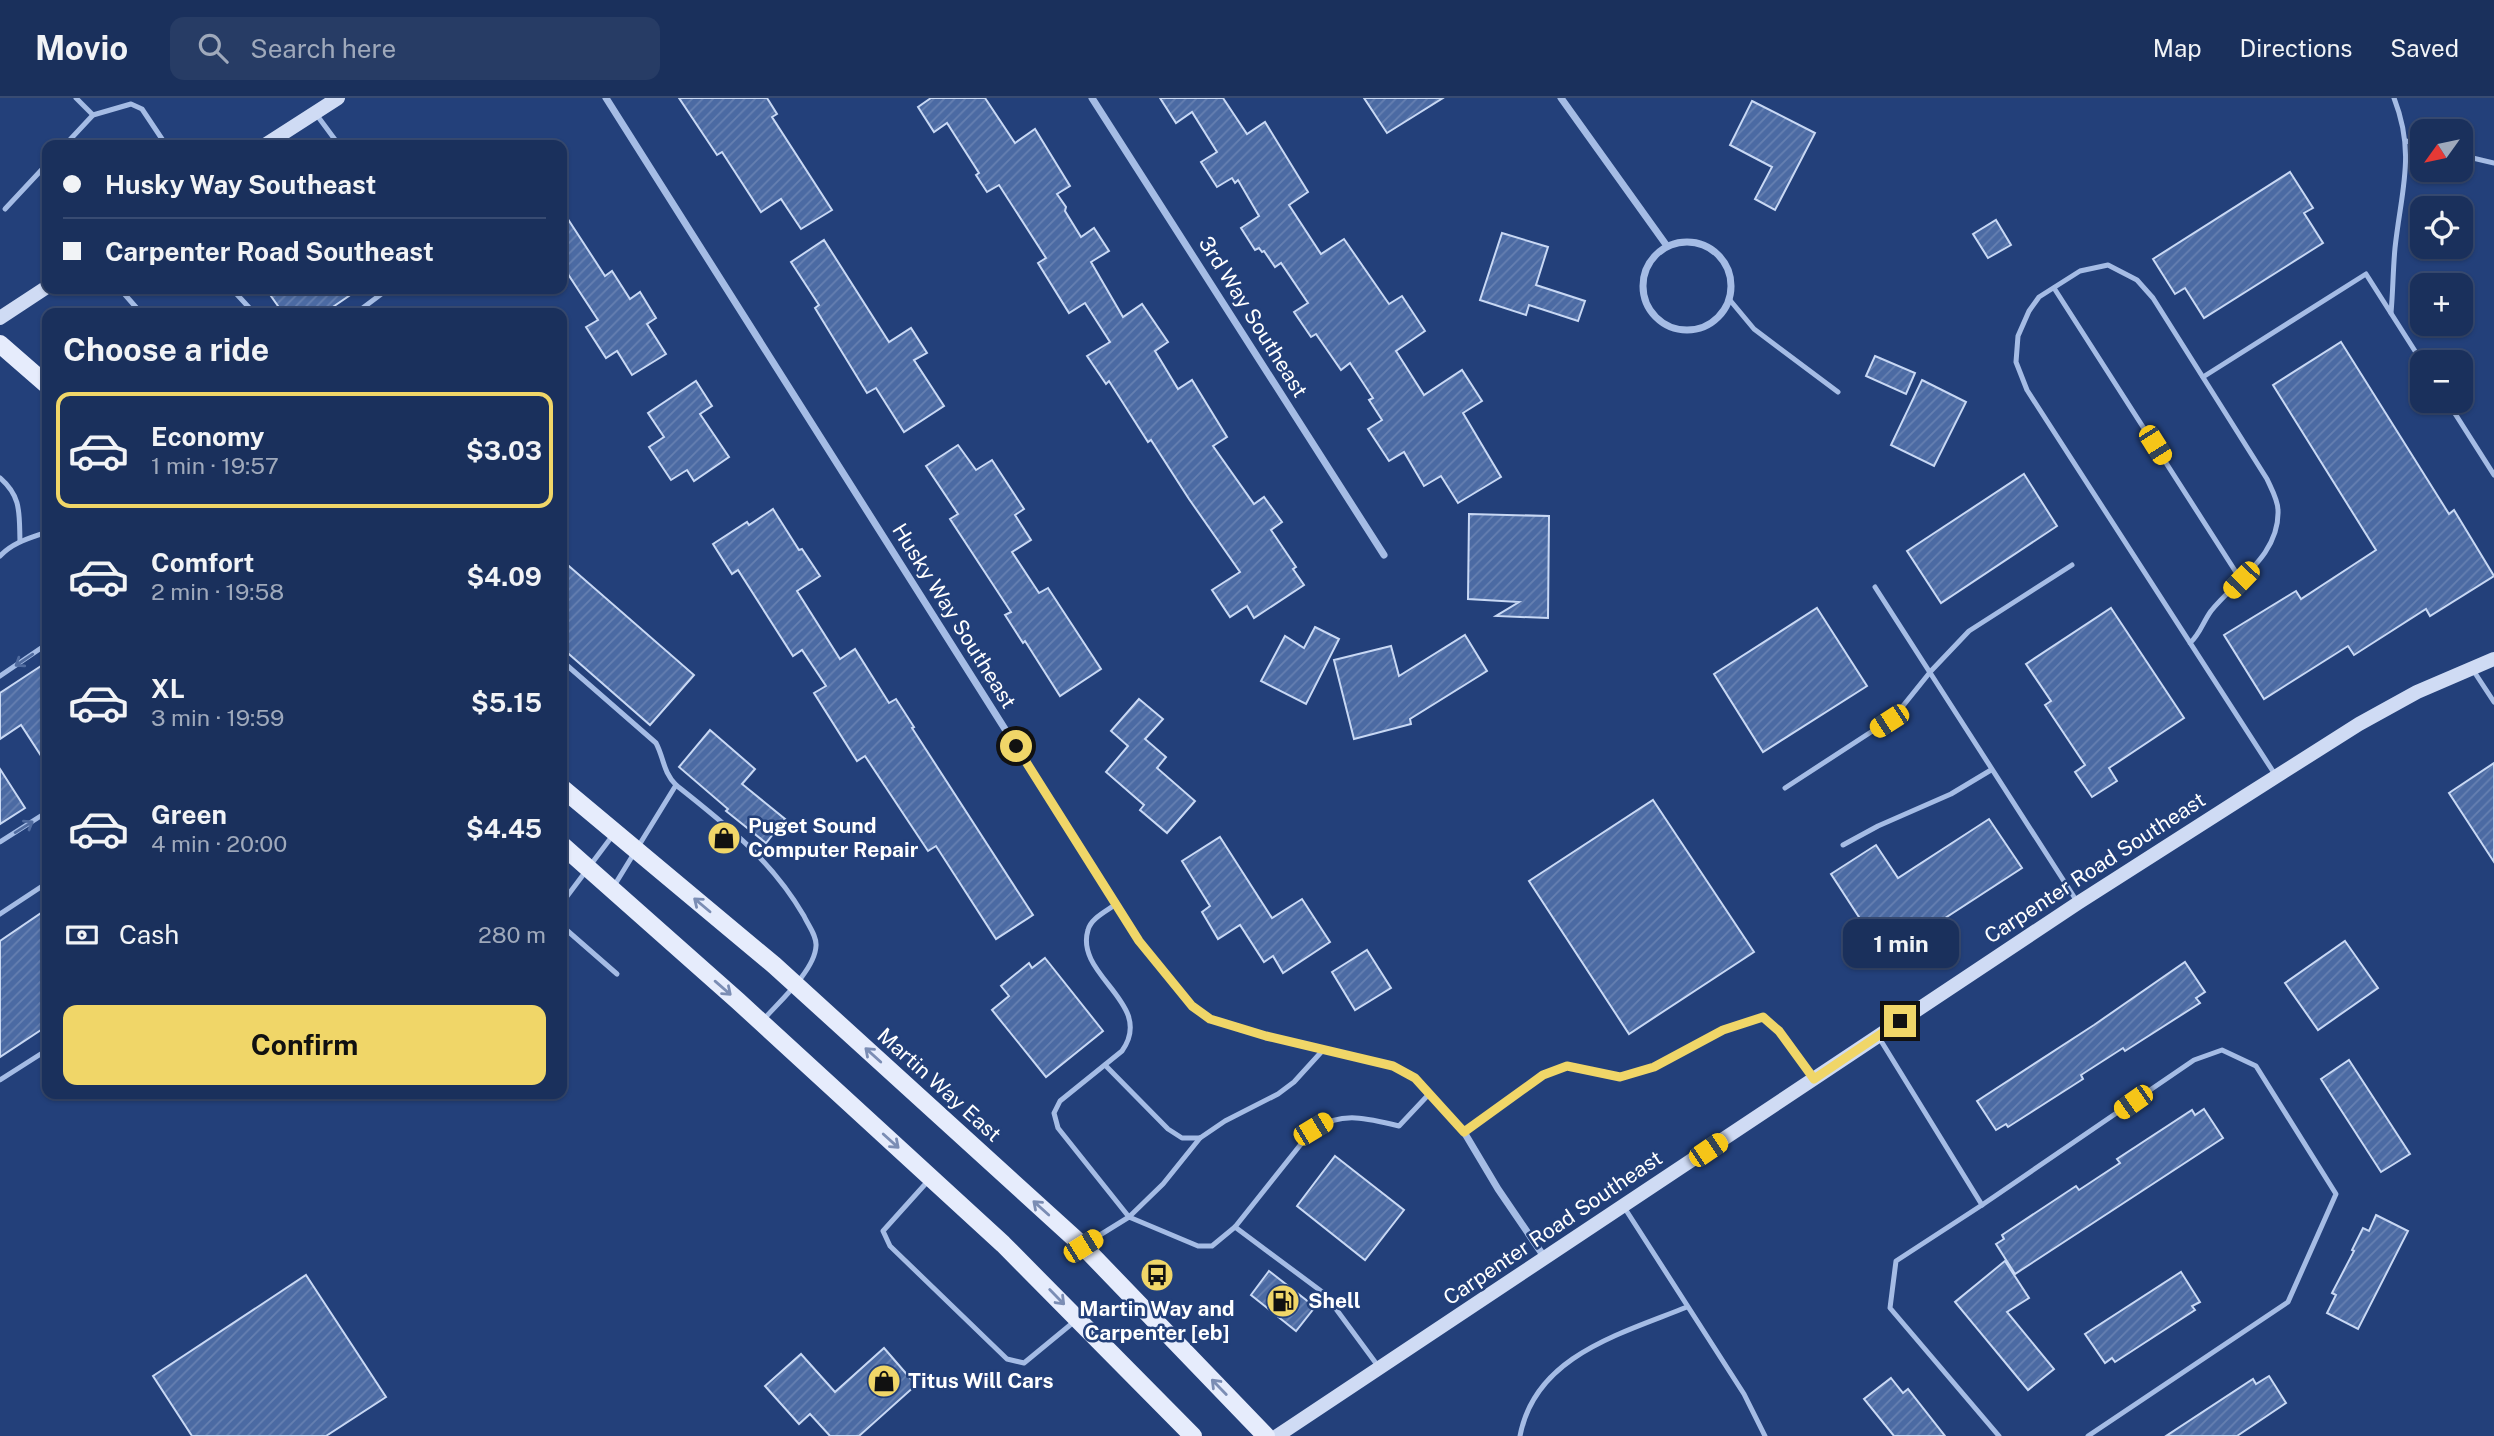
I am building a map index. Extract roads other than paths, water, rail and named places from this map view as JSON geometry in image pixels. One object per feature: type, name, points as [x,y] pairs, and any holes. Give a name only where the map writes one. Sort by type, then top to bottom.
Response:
[{"type":"main road","points":[[273,140],[338,98]]},
{"type":"main road","points":[[0,318],[42,290]]},
{"type":"main road","points":[[0,344],[42,381]]},
{"type":"main road","name":"Carpenter Road Southeast","points":[[1277,1436],[2078,903],[2276,776],[2417,692],[2494,659]]},
{"type":"main road","name":"Martin Way East","points":[[567,792],[796,985],[1083,1246],[1266,1436]]},
{"type":"main road","points":[[567,850],[761,1022],[1033,1273],[1193,1436]]},
{"type":"street","name":"Husky Way Southeast","points":[[606,98],[1139,941],[1192,1006],[1210,1019],[1393,1066],[1415,1078],[1464,1132],[1498,1189],[1546,1258]]},
{"type":"street","name":"3rd Way Southeast","points":[[1092,98],[1384,555]]},
{"type":"street","points":[[1561,98],[1667,246]]},
{"type":"street","points":[[1681,242],[1709,248],[1720,257],[1728,270],[1731,284],[1729,299],[1723,313],[1712,323],[1699,329],[1684,331],[1670,328],[1657,320],[1648,309],[1643,295],[1646,267],[1655,255],[1667,246],[1681,242]]},
{"type":"lane","points":[[76,98],[93,115]]},
{"type":"lane","points":[[2391,314],[2395,249],[2406,172],[2406,141],[2394,98]]},
{"type":"lane","points":[[70,140],[93,115],[131,104],[142,108],[163,140]]},
{"type":"lane","points":[[315,113],[335,140]]},
{"type":"lane","points":[[2406,141],[2410,142]]},
{"type":"lane","points":[[2473,158],[2494,163]]},
{"type":"lane","points":[[5,209],[42,169]]},
{"type":"lane","points":[[2190,643],[2210,613],[2256,564],[2273,541],[2278,509],[2267,479],[2153,298],[2137,280],[2108,265],[2080,271],[2039,297],[2029,311],[2018,336],[2016,362],[2027,390],[2190,643],[2276,776]]},
{"type":"lane","points":[[2203,377],[2366,274],[2414,350]]},
{"type":"lane","points":[[2054,288],[2241,580]]},
{"type":"lane","points":[[124,294],[137,308]]},
{"type":"lane","points":[[237,294],[249,308]]},
{"type":"lane","points":[[363,308],[381,294]]},
{"type":"lane","points":[[1729,299],[1755,329],[1838,392]]},
{"type":"lane","points":[[2455,413],[2494,475]]},
{"type":"lane","points":[[0,478],[10,486],[18,501],[20,541]]},
{"type":"lane","points":[[0,556],[7,548],[20,541],[42,534]]},
{"type":"lane","points":[[1785,788],[1894,718],[1931,671],[1969,631],[2072,565]]},
{"type":"lane","points":[[1875,587],[2078,903]]},
{"type":"lane","points":[[0,676],[42,647]]},
{"type":"lane","points":[[567,665],[656,743],[667,776],[676,785],[764,860],[789,892],[813,933],[816,944],[813,959],[796,985],[761,1022]]},
{"type":"lane","points":[[2471,668],[2494,702]]},
{"type":"lane","points":[[1843,845],[1878,826],[1951,794],[1991,770]]},
{"type":"lane","points":[[611,890],[676,785]]},
{"type":"lane","points":[[0,842],[42,815]]},
{"type":"lane","points":[[567,896],[615,833]]},
{"type":"lane","points":[[0,914],[42,886]]},
{"type":"lane","points":[[1115,904],[1088,928],[1087,947],[1129,1015],[1132,1029],[1130,1041],[1122,1051],[1060,1101],[1054,1113],[1058,1128],[1129,1217],[1198,1246],[1212,1246],[1235,1227],[1313,1129],[1341,1117],[1362,1117],[1399,1126],[1430,1093]]},
{"type":"lane","points":[[567,930],[617,974]]},
{"type":"lane","points":[[1464,1132],[1543,1075],[1567,1066],[1620,1077],[1654,1067],[1723,1030],[1763,1017],[1779,1031],[1814,1079]]},
{"type":"lane","points":[[1878,1036],[1982,1205]]},
{"type":"lane","points":[[1083,1246],[1129,1217],[1163,1184],[1200,1138],[1278,1094],[1294,1082],[1324,1049]]},
{"type":"lane","points":[[2000,1436],[1890,1308],[1896,1261],[2194,1060],[2222,1050],[2256,1066],[2336,1194],[2288,1302],[2088,1436]]},
{"type":"lane","points":[[0,1080],[42,1053]]},
{"type":"lane","points":[[1105,1065],[1168,1129],[1182,1139],[1200,1138]]},
{"type":"lane","points":[[931,1178],[883,1231],[890,1246],[1007,1359],[1024,1363],[1078,1319]]},
{"type":"lane","points":[[1623,1206],[1744,1394],[1765,1436]]},
{"type":"lane","points":[[1235,1227],[1325,1294],[1380,1368]]},
{"type":"lane","points":[[1520,1436],[1535,1393],[1564,1363],[1604,1342],[1687,1307]]},
{"type":"place","name":"Puget Sound Computer Repair","points":[[724,838]]},
{"type":"place","name":"Martin Way and Carpenter [eb]","points":[[1157,1275]]},
{"type":"place","name":"Shell","points":[[1283,1301]]},
{"type":"place","name":"Titus Will Cars","points":[[884,1381]]}]
